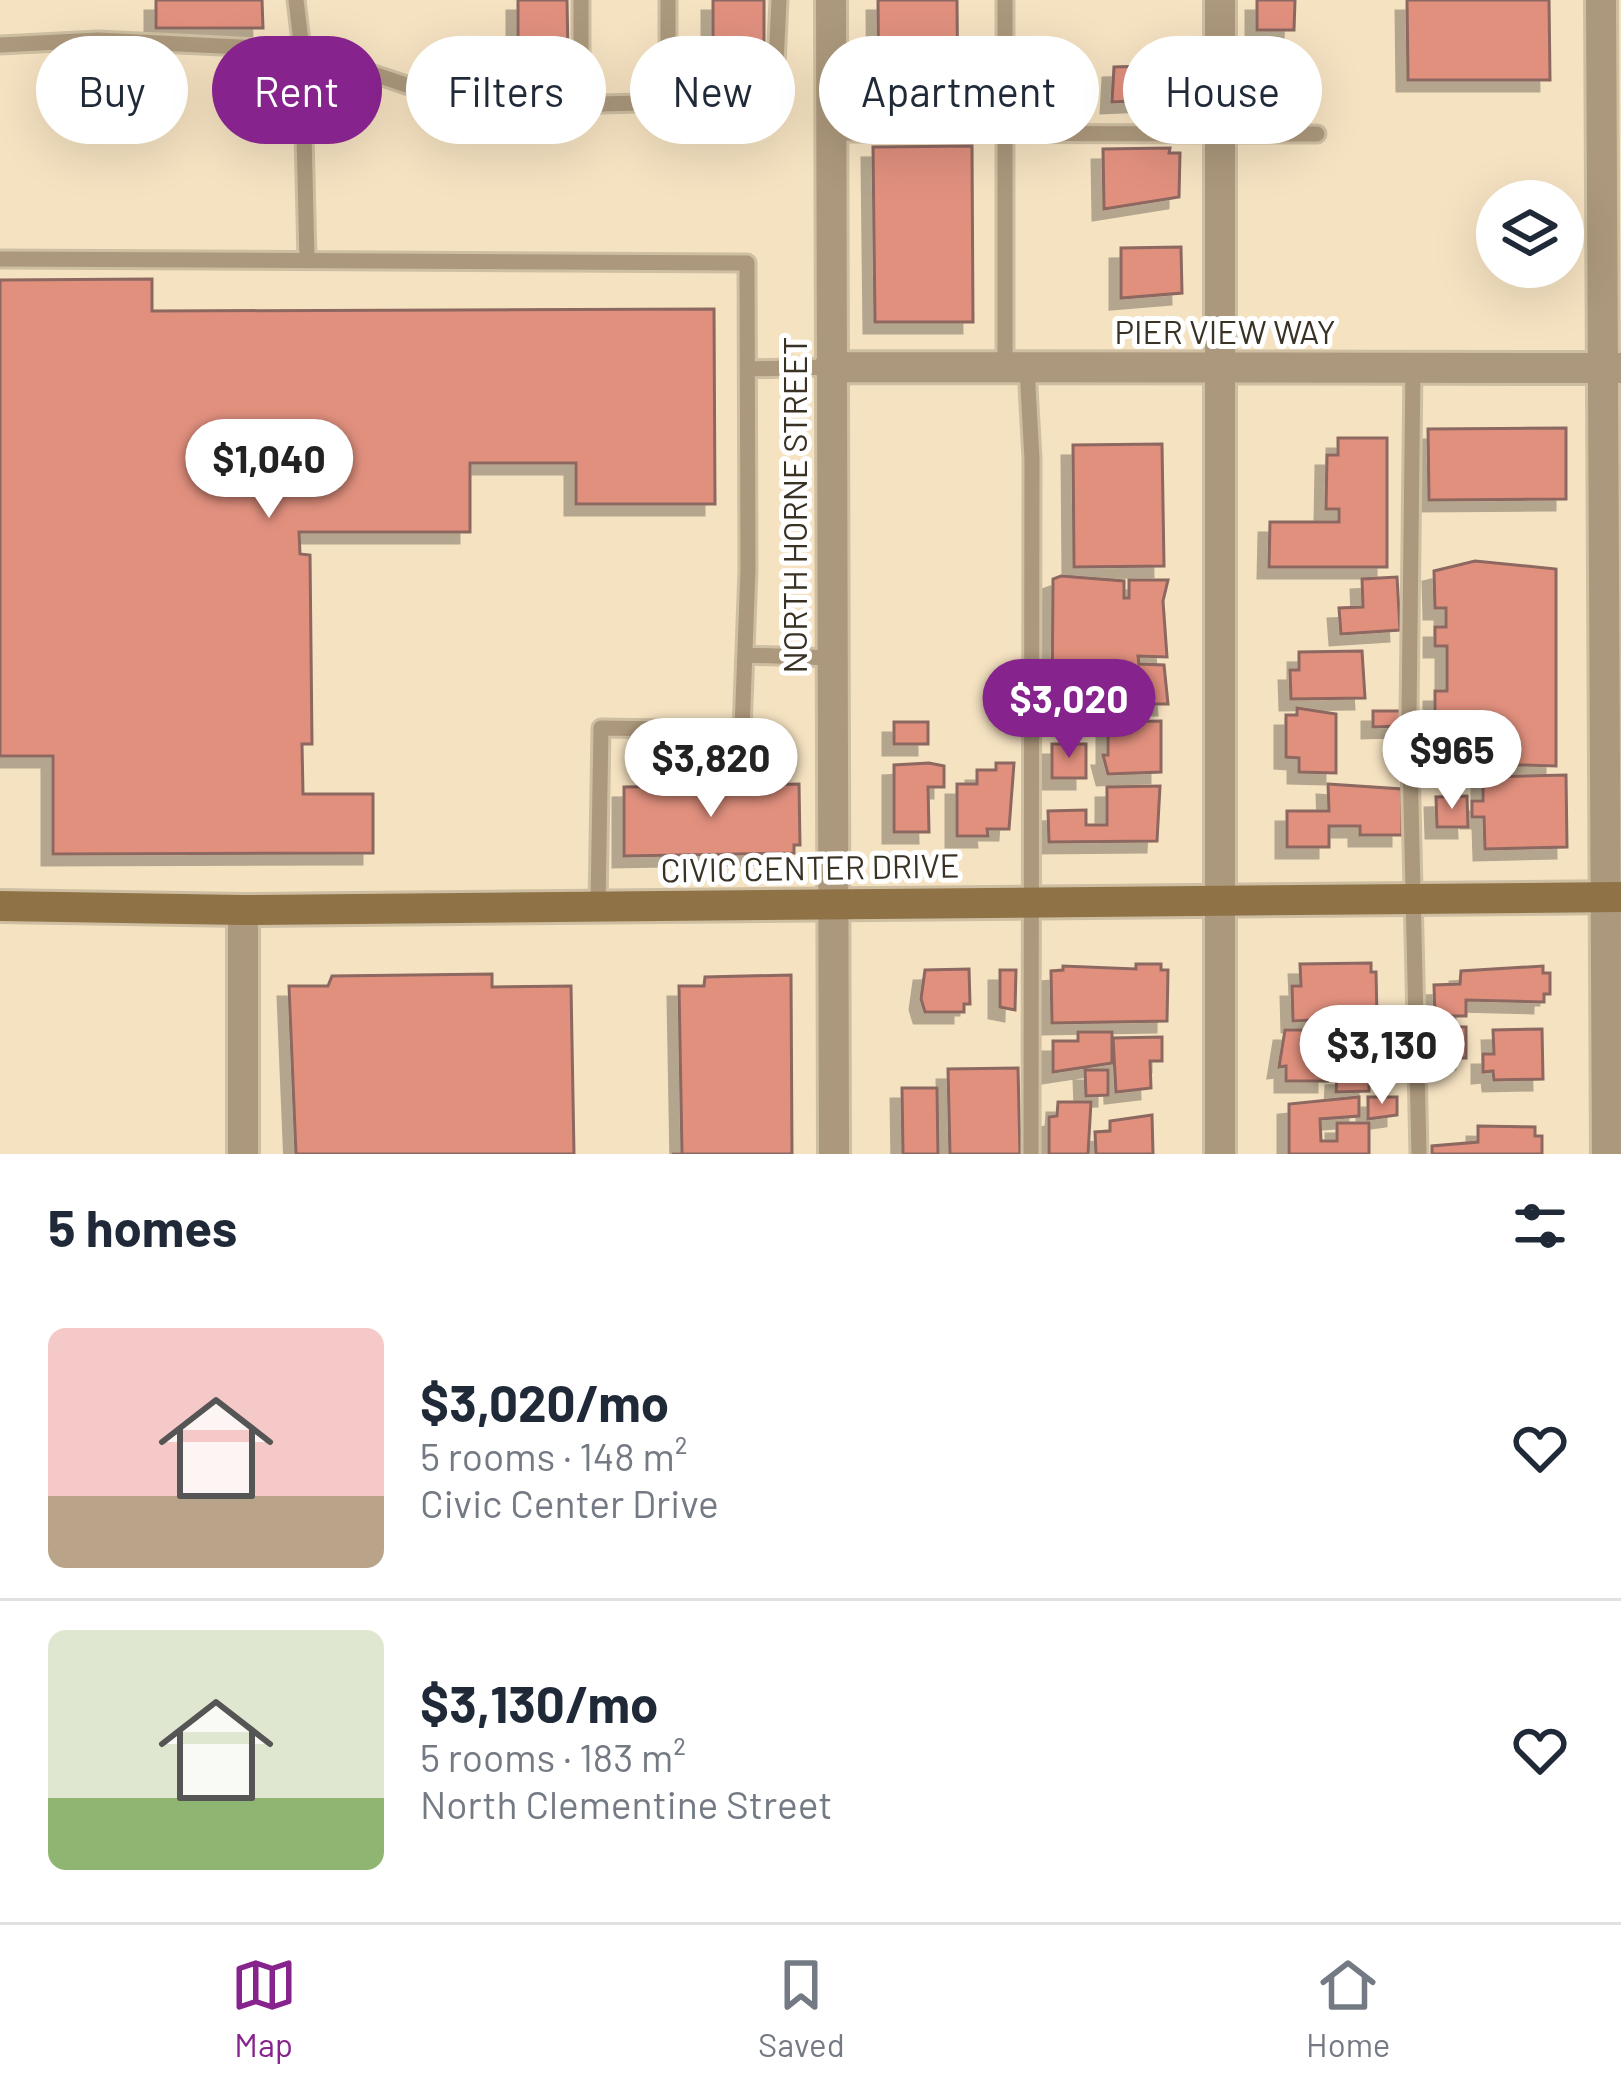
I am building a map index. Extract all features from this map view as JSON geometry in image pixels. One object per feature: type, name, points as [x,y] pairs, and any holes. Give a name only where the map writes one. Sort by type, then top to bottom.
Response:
[{"type":"main road","name":"CIVIC CENTER DRIVE","points":[[0,906],[243,910],[1613,897]]},
{"type":"street","name":"NORTH HORNE STREET","points":[[831,0],[831,36]]},
{"type":"street","points":[[1220,0],[1220,36]]},
{"type":"street","points":[[1601,0],[1614,368],[1613,897],[1607,1154]]},
{"type":"street","name":"NORTH HORNE STREET","points":[[830,144],[834,1154]]},
{"type":"street","points":[[1219,144],[1220,1154]]},
{"type":"street","name":"PIER VIEW WAY","points":[[829,367],[1614,368]]},
{"type":"street","points":[[243,910],[244,1154]]},
{"type":"lane","points":[[296,0],[300,36]]},
{"type":"lane","points":[[581,0],[581,36]]},
{"type":"lane","points":[[668,0],[668,36]]},
{"type":"lane","points":[[777,36],[779,0]]},
{"type":"lane","points":[[1005,0],[1006,36]]},
{"type":"lane","points":[[0,45],[98,40],[212,46]]},
{"type":"lane","points":[[382,77],[460,103],[528,106],[630,101]]},
{"type":"lane","points":[[304,144],[307,260]]},
{"type":"lane","points":[[1007,144],[1016,367],[1032,459],[1031,1154]]},
{"type":"lane","points":[[0,259],[747,263],[742,730],[601,728],[598,906]]},
{"type":"lane","points":[[748,369],[829,367]]},
{"type":"lane","points":[[1413,367],[1409,715],[1417,900],[1418,1154]]},
{"type":"lane","points":[[745,655],[831,658]]},
{"type":"building","points":[[156,0],[262,0],[263,28],[156,28]]},
{"type":"building","points":[[518,0],[567,0],[568,36],[518,36]]},
{"type":"building","points":[[713,0],[764,0],[764,36],[713,36]]},
{"type":"building","points":[[878,0],[957,0],[957,36],[878,36]]},
{"type":"building","points":[[1257,0],[1295,0],[1294,30],[1257,30]]},
{"type":"building","points":[[1407,0],[1549,0],[1550,80],[1408,80]]},
{"type":"building","points":[[1114,67],[1123,67],[1123,102],[1112,102]]},
{"type":"building","points":[[972,146],[973,322],[875,322],[873,147]]},
{"type":"building","points":[[1170,148],[1169,153],[1180,153],[1179,197],[1104,209],[1103,149]]},
{"type":"building","points":[[1181,247],[1182,293],[1121,298],[1121,248]]},
{"type":"building","points":[[152,279],[152,311],[714,309],[715,504],[576,504],[576,463],[470,463],[470,532],[299,532],[300,554],[310,555],[312,744],[302,744],[303,794],[373,794],[373,853],[53,854],[53,756],[0,756],[0,280]]},
{"type":"building","points":[[1566,428],[1566,499],[1429,500],[1428,429]]},
{"type":"building","points":[[1338,438],[1387,438],[1387,567],[1269,567],[1270,522],[1339,522],[1339,509],[1326,509],[1327,455],[1338,455]]},
{"type":"building","points":[[1162,444],[1164,566],[1074,567],[1073,445]]},
{"type":"building","points":[[1475,561],[1556,569],[1556,766],[1451,763],[1451,747],[1435,747],[1435,691],[1447,691],[1447,646],[1435,646],[1435,627],[1446,627],[1446,608],[1435,608],[1434,571]]},
{"type":"building","points":[[1397,577],[1400,630],[1341,634],[1339,608],[1363,607],[1362,579]]},
{"type":"building","points":[[1053,579],[1124,581],[1124,598],[1129,598],[1129,580],[1168,580],[1163,601],[1167,657],[1138,656],[1139,664],[1164,665],[1168,704],[1129,704],[1130,684],[1125,684],[1124,699],[1086,702],[1080,723],[1058,722],[1058,711],[1052,711]]},
{"type":"building","points":[[1362,651],[1365,698],[1291,699],[1290,670],[1299,670],[1299,652]]},
{"type":"building","points":[[1297,708],[1336,714],[1336,773],[1299,772],[1299,758],[1286,757],[1286,715],[1297,715]]},
{"type":"building","points":[[1373,711],[1403,711],[1403,726],[1373,727]]},
{"type":"building","points":[[1161,721],[1161,772],[1108,774],[1103,755],[1108,755],[1108,722]]},
{"type":"building","points":[[894,722],[928,722],[928,744],[894,744]]},
{"type":"building","points":[[1052,744],[1086,744],[1086,778],[1052,778]]},
{"type":"building","points":[[996,763],[1014,763],[1009,829],[987,829],[988,836],[957,836],[957,784],[977,784],[977,770],[996,770]]},
{"type":"building","points":[[894,765],[944,766],[944,787],[928,787],[929,832],[894,832]]},
{"type":"building","points":[[1566,775],[1567,847],[1485,849],[1484,817],[1472,817],[1472,801],[1483,801],[1483,777]]},
{"type":"building","points":[[799,784],[800,845],[794,845],[794,853],[624,856],[624,787]]},
{"type":"building","points":[[1328,784],[1402,789],[1402,835],[1360,835],[1360,826],[1329,826],[1329,847],[1287,847],[1287,811],[1329,811]]},
{"type":"building","points":[[1160,786],[1157,841],[1049,842],[1048,811],[1086,810],[1086,825],[1107,825],[1107,787]]},
{"type":"building","points":[[1467,796],[1468,827],[1437,827],[1436,797]]},
{"type":"building","points":[[1371,963],[1371,972],[1376,972],[1377,1017],[1293,1021],[1292,986],[1301,986],[1300,964]]},
{"type":"building","points":[[1136,964],[1161,964],[1161,970],[1168,970],[1167,1021],[1052,1023],[1051,971],[1063,970],[1063,966],[1136,969]]},
{"type":"building","points":[[1543,966],[1543,973],[1550,973],[1550,994],[1544,994],[1544,1002],[1466,1000],[1466,1016],[1435,1016],[1434,985],[1460,984],[1461,971]]},
{"type":"building","points":[[969,969],[970,1004],[964,1004],[964,1012],[925,1012],[921,999],[925,970]]},
{"type":"building","points":[[1000,970],[1016,970],[1015,1010],[1000,1007]]},
{"type":"building","points":[[492,974],[492,987],[571,986],[574,1154],[296,1154],[289,986],[328,986],[332,976]]},
{"type":"building","points":[[791,975],[792,1154],[682,1154],[679,986],[704,986],[705,977]]},
{"type":"building","points":[[1433,1027],[1466,1027],[1466,1058],[1434,1058]]},
{"type":"building","points":[[1542,1029],[1543,1079],[1494,1080],[1493,1071],[1483,1072],[1483,1054],[1494,1054],[1493,1030]]},
{"type":"building","points":[[1285,1030],[1339,1030],[1339,1056],[1328,1057],[1328,1081],[1286,1081],[1286,1066],[1279,1067]]},
{"type":"building","points":[[1078,1032],[1112,1032],[1112,1063],[1053,1072],[1053,1041],[1078,1041]]},
{"type":"building","points":[[1162,1037],[1162,1061],[1150,1061],[1151,1088],[1116,1092],[1113,1038]]},
{"type":"building","points":[[1018,1068],[1020,1154],[950,1154],[948,1069]]},
{"type":"building","points":[[1085,1070],[1108,1070],[1108,1095],[1086,1096]]},
{"type":"building","points":[[1369,1074],[1369,1091],[1336,1092],[1337,1075]]},
{"type":"building","points":[[902,1088],[937,1088],[938,1154],[903,1154]]},
{"type":"building","points":[[1359,1097],[1359,1116],[1320,1119],[1321,1141],[1337,1141],[1337,1123],[1369,1123],[1369,1154],[1289,1154],[1289,1104]]},
{"type":"building","points":[[1368,1097],[1397,1097],[1397,1115],[1368,1119]]},
{"type":"building","points":[[1058,1102],[1091,1102],[1088,1154],[1049,1154],[1049,1117],[1057,1116]]},
{"type":"building","points":[[1152,1115],[1153,1154],[1096,1154],[1095,1132],[1110,1131],[1110,1121]]},
{"type":"building","points":[[1478,1126],[1535,1127],[1535,1136],[1542,1136],[1542,1154],[1432,1154],[1432,1146],[1478,1142]]}]
